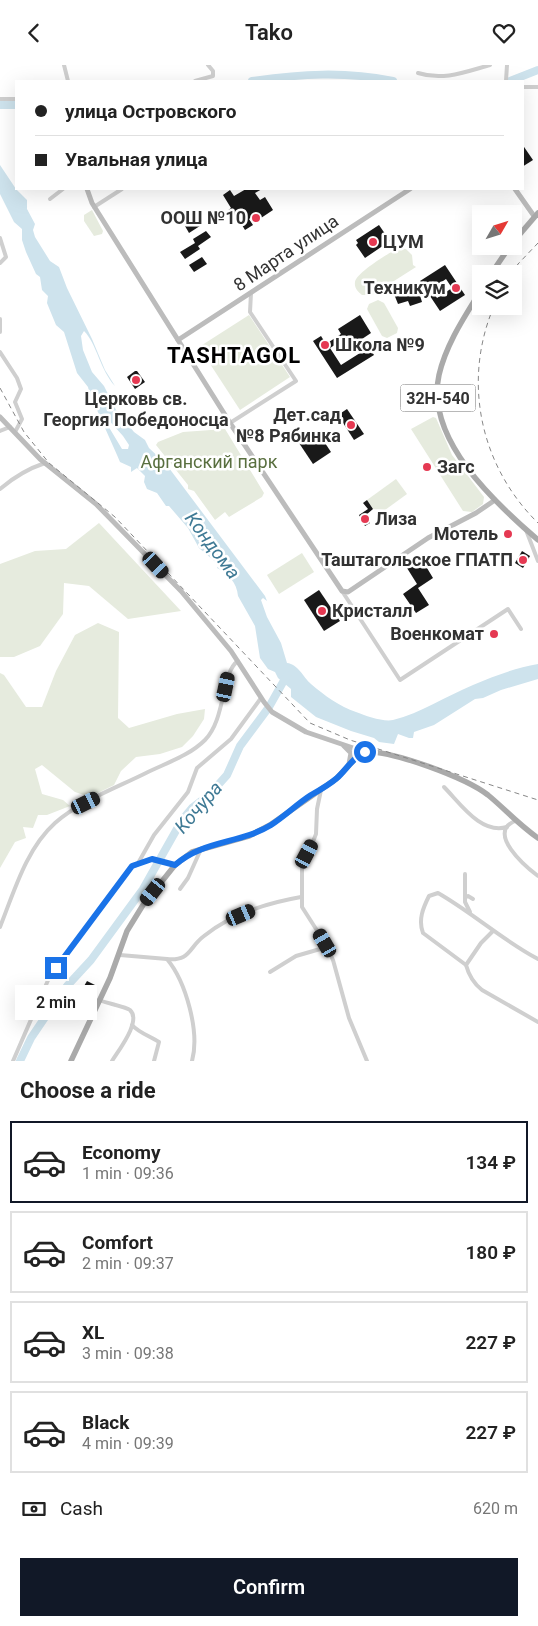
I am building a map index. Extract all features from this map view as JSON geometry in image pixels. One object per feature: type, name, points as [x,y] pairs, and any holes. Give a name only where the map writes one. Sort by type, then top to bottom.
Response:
[{"type":"main road","points":[[522,232],[536,215]]},
{"type":"main road","name":"32Н-540","points":[[472,306],[442,364],[438,386],[438,401],[453,448],[467,468],[495,499],[538,540]]},
{"type":"main road","points":[[71,1061],[120,955],[127,931],[143,905],[175,865],[192,851],[249,836],[270,825],[321,790],[365,752],[397,758],[468,782],[488,796],[515,821],[538,837]]},
{"type":"street","points":[[64,65],[68,80]]},
{"type":"street","points":[[198,80],[213,76],[213,71],[208,65]]},
{"type":"street","points":[[418,73],[441,77],[455,76],[490,65]]},
{"type":"street","points":[[505,79],[507,65]]},
{"type":"street","points":[[524,87],[538,87]]},
{"type":"street","points":[[0,99],[15,99]]},
{"type":"street","points":[[50,199],[62,190]]},
{"type":"street","points":[[87,190],[94,207],[230,423],[400,681],[508,609],[521,629]]},
{"type":"street","points":[[94,207],[120,190]]},
{"type":"street","name":"8 Марта улица","points":[[178,340],[408,190]]},
{"type":"street","points":[[516,190],[536,215]]},
{"type":"street","points":[[0,238],[6,257],[0,263]]},
{"type":"street","points":[[230,423],[296,381],[250,312],[251,293]]},
{"type":"street","points":[[0,319],[0,332]]},
{"type":"street","points":[[0,352],[17,378],[21,389],[16,402],[22,419],[15,432]]},
{"type":"street","points":[[0,417],[64,480],[96,503],[181,591],[238,661],[262,700],[272,712],[306,732],[365,752]]},
{"type":"street","points":[[0,431],[10,427]]},
{"type":"street","points":[[0,489],[14,477],[28,469],[46,463]]},
{"type":"street","points":[[342,591],[348,592],[428,538],[476,513],[495,499]]},
{"type":"street","points":[[526,529],[538,561]]},
{"type":"street","points":[[0,927],[33,851],[55,823],[86,803],[187,754],[207,739],[217,724],[230,667],[238,661]]},
{"type":"street","points":[[137,865],[154,835],[188,792],[196,769],[231,739],[262,700]]},
{"type":"street","points":[[344,745],[351,753],[347,769]]},
{"type":"street","points":[[444,787],[482,824],[494,829],[507,827],[515,821]]},
{"type":"street","points":[[321,790],[317,809],[316,834],[302,869],[302,907],[333,960],[349,1018],[367,1061]]},
{"type":"street","points":[[507,827],[506,841],[519,859],[538,876]]},
{"type":"street","points":[[180,889],[188,878],[202,848]]},
{"type":"street","points":[[13,1061],[49,978],[132,866],[152,859],[175,865]]},
{"type":"street","points":[[465,873],[466,897],[470,912]]},
{"type":"street","points":[[538,959],[520,950],[470,912],[438,893],[429,896],[423,909],[420,925],[428,939],[466,965],[474,983],[538,1022]]},
{"type":"street","points":[[466,897],[468,896],[473,899]]},
{"type":"street","points":[[120,955],[178,960],[185,958],[207,933],[241,915],[274,901],[301,897]]},
{"type":"street","points":[[466,965],[481,943],[493,931]]},
{"type":"street","points":[[270,972],[296,956],[327,947]]},
{"type":"street","points":[[167,959],[175,968],[184,990],[195,1041],[192,1061]]},
{"type":"street","points":[[99,1000],[128,1009],[133,1014],[132,1025],[112,1061]]},
{"type":"street","points":[[132,1025],[138,1031],[159,1042],[154,1061]]},
{"type":"green space","points":[[92,210],[103,231],[102,234],[94,236],[84,221],[84,215]]},
{"type":"green space","points":[[399,248],[406,249],[412,255],[413,265],[416,267],[372,295],[362,295],[355,286],[357,278],[374,263]]},
{"type":"green space","points":[[378,300],[384,303],[398,328],[397,333],[387,338],[382,336],[367,309],[369,304]]},
{"type":"green space","points":[[249,315],[290,377],[240,410],[199,347]]},
{"type":"green space","points":[[433,417],[436,418],[452,455],[484,497],[483,504],[472,512],[463,511],[411,429]]},
{"type":"green space","name":"Афганский парк","points":[[225,429],[264,493],[262,497],[229,517],[225,512],[215,520],[194,491],[188,489],[188,485],[156,445],[158,442],[183,432]]},
{"type":"green space","points":[[396,479],[407,494],[385,510],[373,509],[367,500]]},
{"type":"green space","points":[[99,523],[181,611],[128,619],[89,586],[64,583],[63,614],[40,646],[14,657],[0,657],[0,564],[35,551],[66,549]]},
{"type":"green space","points":[[302,553],[314,572],[279,594],[267,575]]},
{"type":"green space","points":[[98,623],[119,632],[118,718],[129,728],[177,714],[205,709],[204,719],[193,736],[182,747],[160,754],[136,757],[121,771],[114,785],[90,797],[75,792],[42,765],[35,769],[42,794],[63,800],[70,806],[47,815],[38,815],[33,828],[23,827],[26,838],[15,842],[0,868],[0,673],[4,675],[26,707],[42,707],[56,671],[75,635]]},
{"type":"water","name":"Кондома","points":[[0,165],[15,190],[27,200],[27,209],[35,224],[33,230],[35,237],[50,261],[59,267],[92,339],[105,369],[84,331],[81,336],[83,350],[92,372],[104,386],[116,410],[134,432],[145,440],[149,448],[166,464],[265,596],[267,601],[263,598],[261,600],[267,617],[281,643],[287,663],[300,671],[311,684],[338,704],[350,710],[374,718],[393,720],[414,713],[497,675],[521,668],[538,664],[538,679],[475,699],[434,725],[414,732],[413,738],[398,734],[394,744],[379,742],[374,738],[316,717],[291,697],[291,689],[278,678],[275,672],[268,669],[260,658],[255,626],[231,579],[217,568],[219,565],[199,548],[188,528],[169,506],[166,506],[157,493],[147,489],[144,482],[145,476],[137,468],[131,472],[131,467],[120,462],[91,400],[88,387],[77,373],[64,332],[56,325],[47,303],[48,296],[42,290],[40,277],[36,274],[22,240],[22,229],[14,222],[0,194]],"holes":[[[105,416],[123,436],[129,445],[128,449],[122,449],[104,419]]]},
{"type":"building","points":[[524,147],[533,160],[524,166]]},
{"type":"building","points":[[230,190],[234,196],[244,190],[260,190],[255,193],[260,200],[265,197],[273,210],[258,220],[255,215],[249,219],[253,225],[245,230],[236,215],[230,219],[226,212],[231,208],[223,195]]},
{"type":"building","points":[[198,218],[203,224],[189,233],[185,226]]},
{"type":"building","name":"ЦУМ","points":[[379,225],[390,241],[365,258],[356,245],[358,243],[356,240]]},
{"type":"building","points":[[206,231],[211,237],[198,246],[200,249],[185,259],[180,252],[195,243],[193,239]]},
{"type":"building","points":[[202,257],[207,264],[194,272],[189,265]]},
{"type":"building","name":"Техникум","points":[[445,265],[465,295],[440,311],[420,281]],"holes":[[[446,279],[452,288],[437,298],[431,289]]]},
{"type":"building","points":[[417,286],[422,302],[410,306],[408,301],[398,304],[394,294]]},
{"type":"building","name":"Школа №9","points":[[360,315],[371,333],[359,341],[365,350],[369,347],[374,355],[337,378],[313,341],[321,336],[326,344],[341,334],[338,329]],"holes":[[[349,336],[360,353],[341,365],[330,348]]]},
{"type":"building","name":"Церковь св. Георгия Победоносца","points":[[135,371],[145,382],[135,389],[127,377]]},
{"type":"building","name":"Дет.сад №8 Рябинка","points":[[347,409],[364,434],[354,440],[338,415]]},
{"type":"building","points":[[317,431],[331,452],[313,464],[299,443]]},
{"type":"building","points":[[367,500],[373,509],[366,515],[370,523],[365,526],[359,515],[368,509],[363,503]]},
{"type":"building","name":"Таштагольское ГПАТП","points":[[522,551],[530,556],[523,568],[515,563]]},
{"type":"building","points":[[421,558],[433,578],[418,588],[429,605],[416,613],[403,594],[417,584],[407,568]]},
{"type":"building","name":"Кристалл","points":[[319,590],[340,621],[324,631],[304,600]]},
{"type":"building","points":[[87,981],[95,985],[88,998],[80,993]]},
{"type":"waterway","points":[[513,80],[538,70]]},
{"type":"waterway","points":[[261,80],[322,75],[357,76],[387,80]]},
{"type":"waterway","points":[[0,105],[15,105]]},
{"type":"waterway","name":"Кочура","points":[[20,1061],[31,1038],[54,1004],[67,986],[91,960],[143,889],[182,820],[227,775],[240,746],[269,707],[287,675]]},
{"type":"railway","points":[[517,265],[538,243]]},
{"type":"railway","points":[[491,315],[484,335],[479,364],[479,393],[482,421],[490,449],[502,476],[518,500],[538,523]]},
{"type":"railway","points":[[0,388],[24,432],[49,463],[115,517],[310,723],[350,740],[538,800]]},
{"type":"place","name":"ООШ №10","points":[[256,218]]},
{"type":"place","name":"ЦУМ","points":[[373,242]]},
{"type":"place","name":"Техникум","points":[[456,288]]},
{"type":"place","name":"Школа №9","points":[[325,345]]},
{"type":"place","name":"Церковь св. Георгия Победоносца","points":[[136,380]]},
{"type":"place","name":"Дет.сад №8 Рябинка","points":[[351,425]]},
{"type":"place","name":"Загс","points":[[427,467]]},
{"type":"place","name":"Лиза","points":[[365,519]]},
{"type":"place","name":"Мотель","points":[[508,534]]},
{"type":"place","name":"Таштагольское ГПАТП","points":[[523,560]]},
{"type":"place","name":"Кристалл","points":[[322,611]]},
{"type":"place","name":"Военкомат","points":[[494,634]]},
{"type":"district","name":"TASHTAGOL","points":[[234,355]]},
{"type":"route","points":[[56,968],[132,866],[152,859],[175,865],[192,851],[249,836],[270,825],[311,795],[321,790],[347,769],[360,754],[365,752]]}]
